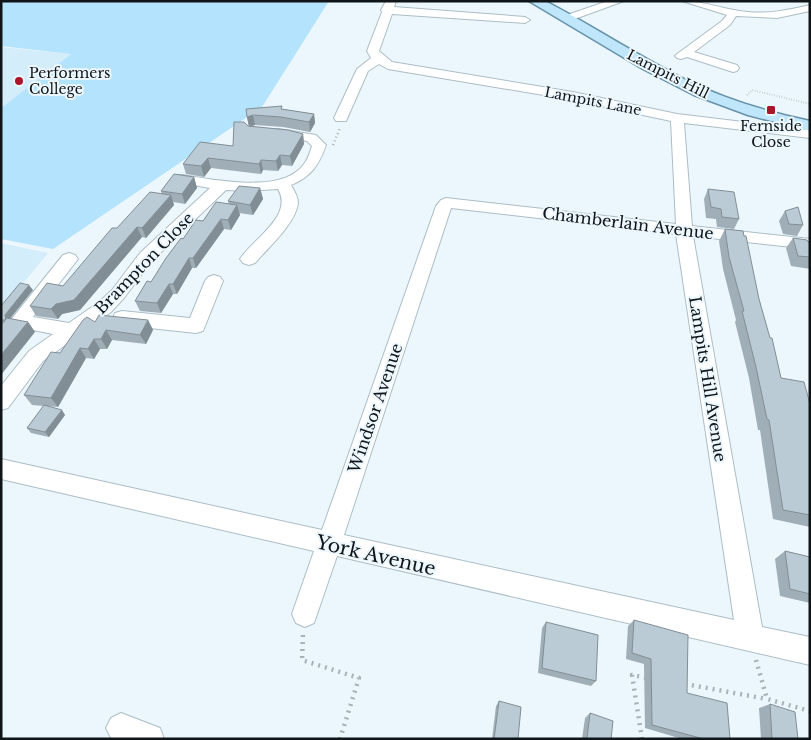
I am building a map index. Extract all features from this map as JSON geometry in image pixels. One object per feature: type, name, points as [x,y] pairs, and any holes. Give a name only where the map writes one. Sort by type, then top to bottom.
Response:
[{"type":"main road","name":"Lampits Hill","points":[[535,1],[568,18],[665,75],[735,106],[810,126]]},
{"type":"street","points":[[568,18],[619,1]]},
{"type":"street","points":[[687,1],[733,13],[779,16],[810,8]]},
{"type":"street","points":[[341,118],[363,69],[378,58],[373,51],[388,6],[525,20]]},
{"type":"street","points":[[733,13],[726,23],[683,55],[733,68]]},
{"type":"street","name":"Lampits Lane","points":[[378,58],[388,64],[564,94],[677,118],[810,134]]},
{"type":"street","name":"Lampits Hill Avenue","points":[[677,118],[684,230],[750,638]]},
{"type":"street","points":[[181,179],[222,185],[256,187],[282,182],[300,175],[308,169],[319,145],[311,138],[264,132]]},
{"type":"street","points":[[249,259],[286,216],[290,204],[289,194],[282,182]]},
{"type":"street","name":"Brampton Close","points":[[1,402],[36,356],[96,315],[118,294],[146,257],[222,185]]},
{"type":"street","name":"Chamberlain Avenue","points":[[446,203],[810,244]]},
{"type":"street","name":"Windsor Avenue","points":[[305,614],[446,203]]},
{"type":"street","points":[[68,259],[19,322],[72,330]]},
{"type":"street","points":[[96,315],[196,326],[214,281]]},
{"type":"street","name":"York Avenue","points":[[1,469],[810,651]]},
{"type":"street","points":[[121,728],[149,739]]},
{"type":"path","points":[[735,106],[752,90],[810,104]]},
{"type":"path","points":[[305,614],[302,660],[359,678],[340,739]]},
{"type":"path","points":[[750,638],[767,698]]},
{"type":"path","points":[[642,739],[632,675],[651,679]]},
{"type":"path","points":[[680,684],[767,698],[810,711]]},
{"type":"shaded area","points":[[1,1],[329,1],[262,107],[53,249],[1,239],[1,108],[71,54],[1,46]]},
{"type":"shaded area","name":"Performers College","points":[[1,47],[71,54],[1,108]]},
{"type":"shaded area","points":[[1,243],[48,253],[1,310]]},
{"type":"building","points":[[282,106],[281,109],[314,114],[309,122],[281,117],[253,115],[247,117],[246,109]]},
{"type":"building","points":[[234,122],[244,122],[248,126],[288,130],[303,134],[290,156],[280,155],[276,161],[261,160],[259,164],[208,158],[201,166],[183,164],[200,142],[233,146]]},
{"type":"building","points":[[174,174],[194,177],[182,194],[161,191]]},
{"type":"building","points":[[239,186],[260,188],[250,205],[228,201]]},
{"type":"building","points":[[708,189],[734,192],[739,219],[722,217],[721,209],[711,207]]},
{"type":"building","points":[[150,192],[171,195],[142,228],[137,227],[74,300],[56,304],[51,309],[30,306],[47,283],[63,286],[112,228],[117,228]]},
{"type":"building","points":[[216,202],[237,205],[228,220],[221,219],[193,258],[189,258],[173,284],[169,284],[157,303],[135,301],[147,281],[151,282],[181,238],[183,239],[196,220],[203,221]]},
{"type":"building","points":[[798,207],[803,225],[789,224],[785,211]]},
{"type":"building","points":[[725,229],[743,231],[744,236],[746,236],[759,299],[770,338],[772,338],[781,378],[804,382],[810,404],[810,515],[783,510],[769,420],[767,419],[742,311],[744,311],[729,257]]},
{"type":"building","points":[[793,238],[810,242],[810,257],[798,256]]},
{"type":"building","points":[[20,283],[29,285],[5,315],[6,320],[1,320],[1,306]]},
{"type":"building","points":[[99,315],[148,320],[140,335],[106,330],[101,339],[94,339],[88,349],[80,348],[51,398],[24,395],[51,352],[60,353],[83,320],[87,317],[95,322]]},
{"type":"building","points":[[7,318],[28,322],[1,355],[1,325]]},
{"type":"building","points":[[44,405],[62,410],[45,432],[27,428]]},
{"type":"building","points":[[785,551],[810,557],[810,594],[790,589]]},
{"type":"building","points":[[634,620],[688,635],[687,693],[727,703],[730,739],[704,739],[652,725],[651,659],[632,653]]},
{"type":"building","points":[[546,622],[598,635],[596,681],[542,668]]},
{"type":"building","points":[[499,701],[521,707],[518,739],[494,739]]},
{"type":"building","points":[[770,704],[795,712],[798,739],[772,739]]},
{"type":"building","points":[[590,713],[613,721],[611,739],[587,739]]},
{"type":"place","name":"Performers College","points":[[19,81]]},
{"type":"place","name":"Fernside Close","points":[[771,110]]}]
